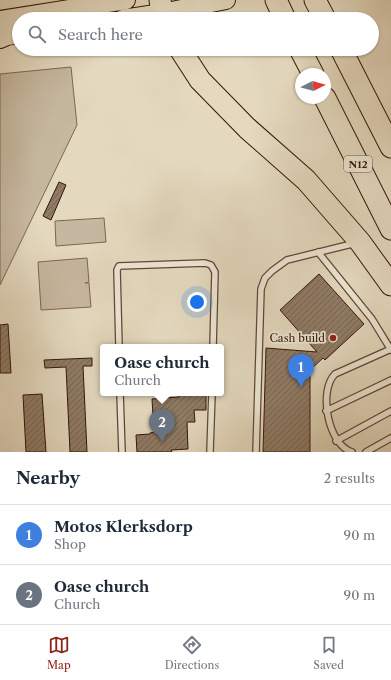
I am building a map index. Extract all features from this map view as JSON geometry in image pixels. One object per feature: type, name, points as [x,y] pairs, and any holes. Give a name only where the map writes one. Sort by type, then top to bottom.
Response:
[{"type":"highway","points":[[276,0],[282,12]]},
{"type":"highway","points":[[315,0],[321,12]]},
{"type":"highway","points":[[185,56],[200,80],[247,128],[306,180],[360,242],[391,285]]},
{"type":"highway","points":[[304,56],[310,68]]},
{"type":"highway","points":[[345,56],[391,147]]},
{"type":"highway","name":"N12","points":[[328,104],[391,229]]},
{"type":"main road","points":[[50,12],[126,0]]},
{"type":"main road","points":[[162,11],[226,0]]},
{"type":"main road","points":[[0,20],[12,18]]},
{"type":"main road","points":[[0,39],[12,35]]},
{"type":"lane","points":[[256,452],[261,289],[265,278],[272,270],[287,260],[360,242]]},
{"type":"lane","points":[[318,252],[372,319],[391,350],[334,375],[327,395],[326,411],[336,440],[346,450],[352,452]]},
{"type":"lane","points":[[119,344],[118,266],[205,263],[211,265],[216,272],[213,344]]},
{"type":"lane","points":[[326,411],[391,380]]},
{"type":"lane","points":[[120,396],[122,452]]},
{"type":"lane","points":[[210,452],[212,396]]},
{"type":"lane","points":[[336,440],[391,411]]},
{"type":"lane","points":[[366,452],[391,438]]},
{"type":"shaded area","points":[[71,67],[77,125],[0,285],[0,74]]},
{"type":"shaded area","points":[[104,218],[106,242],[56,246],[55,221]]},
{"type":"shaded area","points":[[87,258],[89,282],[85,283],[89,283],[91,307],[41,310],[38,262]]},
{"type":"building","points":[[59,182],[66,185],[51,220],[43,216]]},
{"type":"building","points":[[319,274],[364,324],[325,360],[323,358],[310,370],[310,452],[263,452],[266,348],[317,352],[280,310]]},
{"type":"building","points":[[8,324],[11,373],[0,373],[0,325]]},
{"type":"building","points":[[92,358],[92,366],[83,366],[87,452],[70,452],[66,367],[45,368],[44,360]]},
{"type":"building","points":[[42,394],[46,452],[26,452],[23,395]]},
{"type":"building","points":[[206,396],[206,410],[194,410],[195,422],[187,422],[188,449],[171,450],[172,452],[137,452],[136,435],[150,434],[154,432],[152,399]]},
{"type":"place","name":"Cash build","points":[[333,338]]},
{"type":"place","name":"Motos Klerksdorp","points":[[301,387]]},
{"type":"place","name":"Oase church","points":[[162,442]]}]
